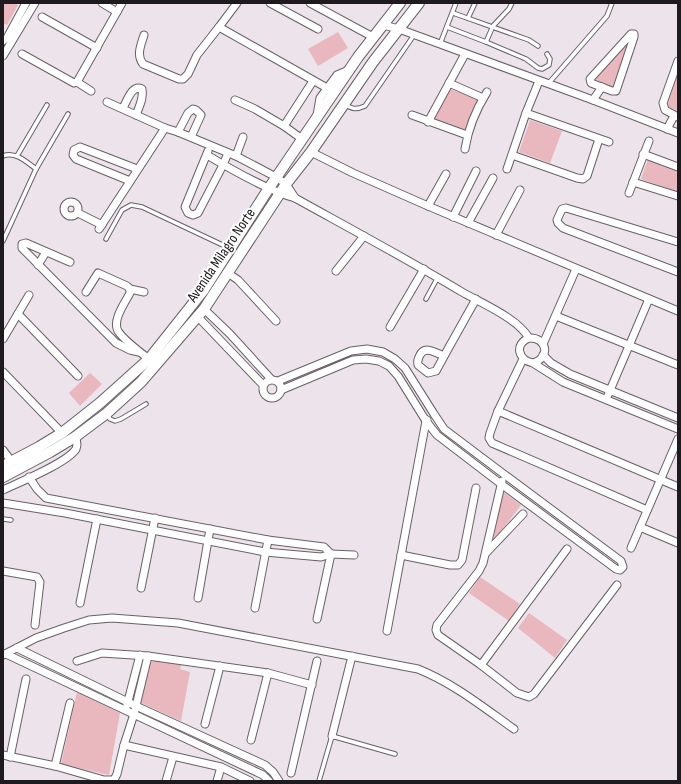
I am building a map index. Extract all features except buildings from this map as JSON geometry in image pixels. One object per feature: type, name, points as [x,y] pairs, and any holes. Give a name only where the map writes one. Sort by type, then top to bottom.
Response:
[{"type":"main road","name":"Avenida Milagro Norte","points":[[8,464],[62,433],[100,403],[148,359],[196,301],[268,188],[349,70],[400,3]]},
{"type":"main road","name":"Avenida Milagro Norte","points":[[3,477],[75,437],[106,413],[141,382],[201,313],[286,184],[311,152],[373,62],[419,3]]},
{"type":"street","points":[[102,3],[117,12]]},
{"type":"street","points":[[77,82],[122,3]]},
{"type":"street","points":[[144,35],[139,53],[139,60],[143,64],[179,79],[183,79],[188,74],[197,55],[237,3]]},
{"type":"street","points":[[270,3],[318,29]]},
{"type":"street","points":[[310,3],[373,37]]},
{"type":"street","points":[[3,41],[7,38],[28,5]]},
{"type":"street","points":[[3,56],[28,5]]},
{"type":"street","points":[[42,17],[97,48]]},
{"type":"street","points":[[383,25],[399,29],[594,100],[678,133]]},
{"type":"street","points":[[220,27],[327,88]]},
{"type":"street","points":[[634,34],[617,90],[612,92],[602,87],[591,83],[590,79],[629,35],[634,34]]},
{"type":"street","points":[[22,54],[74,83],[77,82],[91,91]]},
{"type":"street","points":[[428,122],[465,54]]},
{"type":"street","points":[[667,129],[676,116],[665,110],[662,103],[678,61]]},
{"type":"street","points":[[317,118],[320,98],[337,74],[349,70]]},
{"type":"street","points":[[284,126],[313,81]]},
{"type":"street","points":[[507,168],[539,81]]},
{"type":"street","points":[[449,83],[483,98]]},
{"type":"street","points":[[594,100],[602,87]]},
{"type":"street","points":[[123,108],[135,88],[142,89],[142,98],[136,115]]},
{"type":"street","points":[[465,148],[467,136],[487,92]]},
{"type":"street","points":[[235,100],[255,109],[284,126],[302,139]]},
{"type":"street","points":[[107,102],[165,128],[236,156],[276,177],[286,184],[294,198]]},
{"type":"street","points":[[178,132],[188,113],[193,109],[196,110],[201,115],[192,138]]},
{"type":"street","points":[[526,113],[610,142]]},
{"type":"street","points":[[412,115],[467,136]]},
{"type":"street","points":[[78,213],[100,227],[165,128]]},
{"type":"street","points":[[236,156],[243,137]]},
{"type":"street","points":[[512,155],[582,179],[587,176],[600,139]]},
{"type":"street","points":[[628,193],[649,141]]},
{"type":"street","points":[[210,145],[185,207],[188,213],[193,215],[198,213],[228,153]]},
{"type":"street","points":[[130,181],[76,159],[73,155],[74,150],[80,147],[137,170]]},
{"type":"street","points":[[311,152],[353,173],[453,217],[678,311]]},
{"type":"street","points":[[643,154],[678,167]]},
{"type":"street","points":[[207,155],[223,165],[280,194],[294,198],[424,269],[519,325],[529,338]]},
{"type":"street","points":[[453,217],[476,171]]},
{"type":"street","points":[[428,206],[446,174]]},
{"type":"street","points":[[468,223],[493,178]]},
{"type":"street","points":[[633,182],[678,196]]},
{"type":"street","points":[[496,235],[520,190]]},
{"type":"street","points":[[678,242],[566,208],[562,209],[557,220],[563,228],[678,272]]},
{"type":"street","points":[[336,271],[364,236]]},
{"type":"street","points":[[70,262],[26,243],[22,244],[22,248],[38,265],[116,343],[130,350],[139,352]]},
{"type":"street","points":[[38,265],[46,252]]},
{"type":"street","points":[[390,327],[424,269]]},
{"type":"street","points":[[576,269],[543,344],[544,355],[551,363],[564,370],[610,391],[678,418]]},
{"type":"street","points":[[86,292],[98,273],[127,286],[130,289],[144,292]]},
{"type":"street","points":[[228,273],[238,280],[276,321]]},
{"type":"street","points":[[130,289],[130,293],[118,317],[118,331],[148,359]]},
{"type":"street","points":[[3,339],[29,295]]},
{"type":"street","points":[[444,356],[476,299]]},
{"type":"street","points":[[606,399],[649,299]]},
{"type":"street","points":[[201,313],[230,334],[280,385],[281,390],[279,395],[269,398],[263,393],[263,385],[201,313]]},
{"type":"street","points":[[18,314],[78,376]]},
{"type":"street","points":[[556,316],[678,365]]},
{"type":"street","points":[[543,344],[537,339],[529,338],[523,341],[520,347],[520,354],[523,359],[533,363],[563,382],[678,429]]},
{"type":"street","points":[[263,385],[268,380],[275,380],[351,351],[367,349],[383,352],[395,359],[405,368],[444,429],[621,561],[623,565],[622,569],[616,569],[437,435],[426,421],[398,376],[388,366],[379,361],[366,359],[353,360],[281,390]]},
{"type":"street","points":[[533,363],[544,355]]},
{"type":"street","points":[[523,359],[498,411],[490,433],[492,443],[647,510]]},
{"type":"street","points":[[3,372],[62,433]]},
{"type":"street","points":[[498,411],[678,487]]},
{"type":"street","points":[[387,631],[426,421],[434,414]]},
{"type":"street","points":[[3,490],[60,462],[77,447],[75,437]]},
{"type":"street","points":[[630,548],[678,439]]},
{"type":"street","points":[[3,450],[8,464]]},
{"type":"street","points":[[505,475],[501,484],[486,554],[479,571],[436,625],[438,635],[481,665],[517,693],[529,697],[534,694],[617,585]]},
{"type":"street","points":[[29,477],[36,489],[46,498],[268,540],[324,547],[331,554]]},
{"type":"street","points":[[401,555],[450,565],[458,565],[462,560],[476,488]]},
{"type":"street","points":[[65,513],[68,502]]},
{"type":"street","points":[[3,503],[65,513],[265,552],[321,557],[331,554],[354,555]]},
{"type":"street","points":[[486,554],[523,514]]},
{"type":"street","points":[[141,588],[155,518]]},
{"type":"street","points":[[80,604],[97,519]]},
{"type":"street","points":[[640,527],[678,543]]},
{"type":"street","points":[[198,598],[210,529]]},
{"type":"street","points":[[254,608],[268,540]]},
{"type":"street","points":[[481,665],[567,549]]},
{"type":"street","points":[[317,619],[331,554]]},
{"type":"street","points":[[3,571],[37,577],[40,582],[35,625]]},
{"type":"street","points":[[5,654],[36,638],[89,620],[112,618],[178,623],[418,669],[436,676],[462,692],[514,729]]},
{"type":"street","points":[[17,648],[128,702],[135,710],[263,775],[269,781]]},
{"type":"street","points":[[20,660],[26,653]]},
{"type":"street","points":[[77,661],[102,653],[140,655],[268,673],[312,685]]},
{"type":"street","points":[[5,654],[126,710],[135,710],[265,765],[273,772],[279,781]]},
{"type":"street","points":[[126,710],[140,655]]},
{"type":"street","points":[[26,679],[6,756],[55,766],[104,780],[114,780],[118,774],[124,745],[135,710],[148,656]]},
{"type":"street","points":[[332,736],[352,656]]},
{"type":"street","points":[[292,773],[317,661]]},
{"type":"street","points":[[205,724],[220,666]]},
{"type":"street","points":[[251,740],[268,673]]},
{"type":"street","points":[[55,766],[70,703]]},
{"type":"street","points":[[124,745],[221,767],[250,781]]},
{"type":"street","points":[[166,781],[173,757]]},
{"type":"street","points":[[217,781],[221,767]]},
{"type":"lane","points":[[440,44],[456,3]]},
{"type":"lane","points":[[468,18],[475,3]]},
{"type":"lane","points":[[486,42],[493,26],[509,9],[512,3]]},
{"type":"lane","points":[[547,84],[607,16],[612,3]]},
{"type":"lane","points":[[453,13],[493,26],[529,40],[538,46]]},
{"type":"lane","points":[[447,28],[486,42],[526,59],[538,68],[542,69],[549,66],[550,59],[546,54]]},
{"type":"lane","points":[[344,105],[353,109],[358,109],[365,106],[415,35]]},
{"type":"lane","points":[[17,156],[47,104]]},
{"type":"lane","points":[[3,241],[36,169],[68,114]]},
{"type":"lane","points":[[3,156],[9,154],[17,156],[36,169]]},
{"type":"lane","points":[[106,239],[122,210],[131,206],[142,207],[230,249]]},
{"type":"lane","points":[[426,299],[438,278]]},
{"type":"lane","points":[[106,413],[110,419],[115,421],[146,404]]},
{"type":"lane","points":[[3,518],[11,520]]},
{"type":"lane","points":[[319,781],[332,736],[395,754]]},
{"type":"shaded area","points":[[3,3],[15,3],[18,5],[7,25],[3,23]]},
{"type":"shaded area","points":[[338,32],[348,48],[318,66],[308,49]]},
{"type":"shaded area","points":[[630,39],[612,88],[595,79]]},
{"type":"shaded area","points":[[678,73],[678,111],[667,106]]},
{"type":"shaded area","points":[[450,89],[479,100],[466,132],[432,119]]},
{"type":"shaded area","points":[[530,120],[562,131],[550,163],[519,152]]},
{"type":"shaded area","points":[[648,159],[678,171],[678,192],[641,179]]},
{"type":"shaded area","points":[[90,373],[102,384],[80,406],[69,393]]},
{"type":"shaded area","points":[[502,491],[521,505],[493,542]]},
{"type":"shaded area","points":[[480,577],[520,604],[509,621],[469,593]]},
{"type":"shaded area","points":[[529,613],[567,640],[555,658],[518,628]]},
{"type":"shaded area","points":[[157,660],[182,663],[180,669],[190,672],[181,721],[141,703],[150,663]]},
{"type":"shaded area","points":[[77,692],[120,713],[109,775],[61,764]]}]
